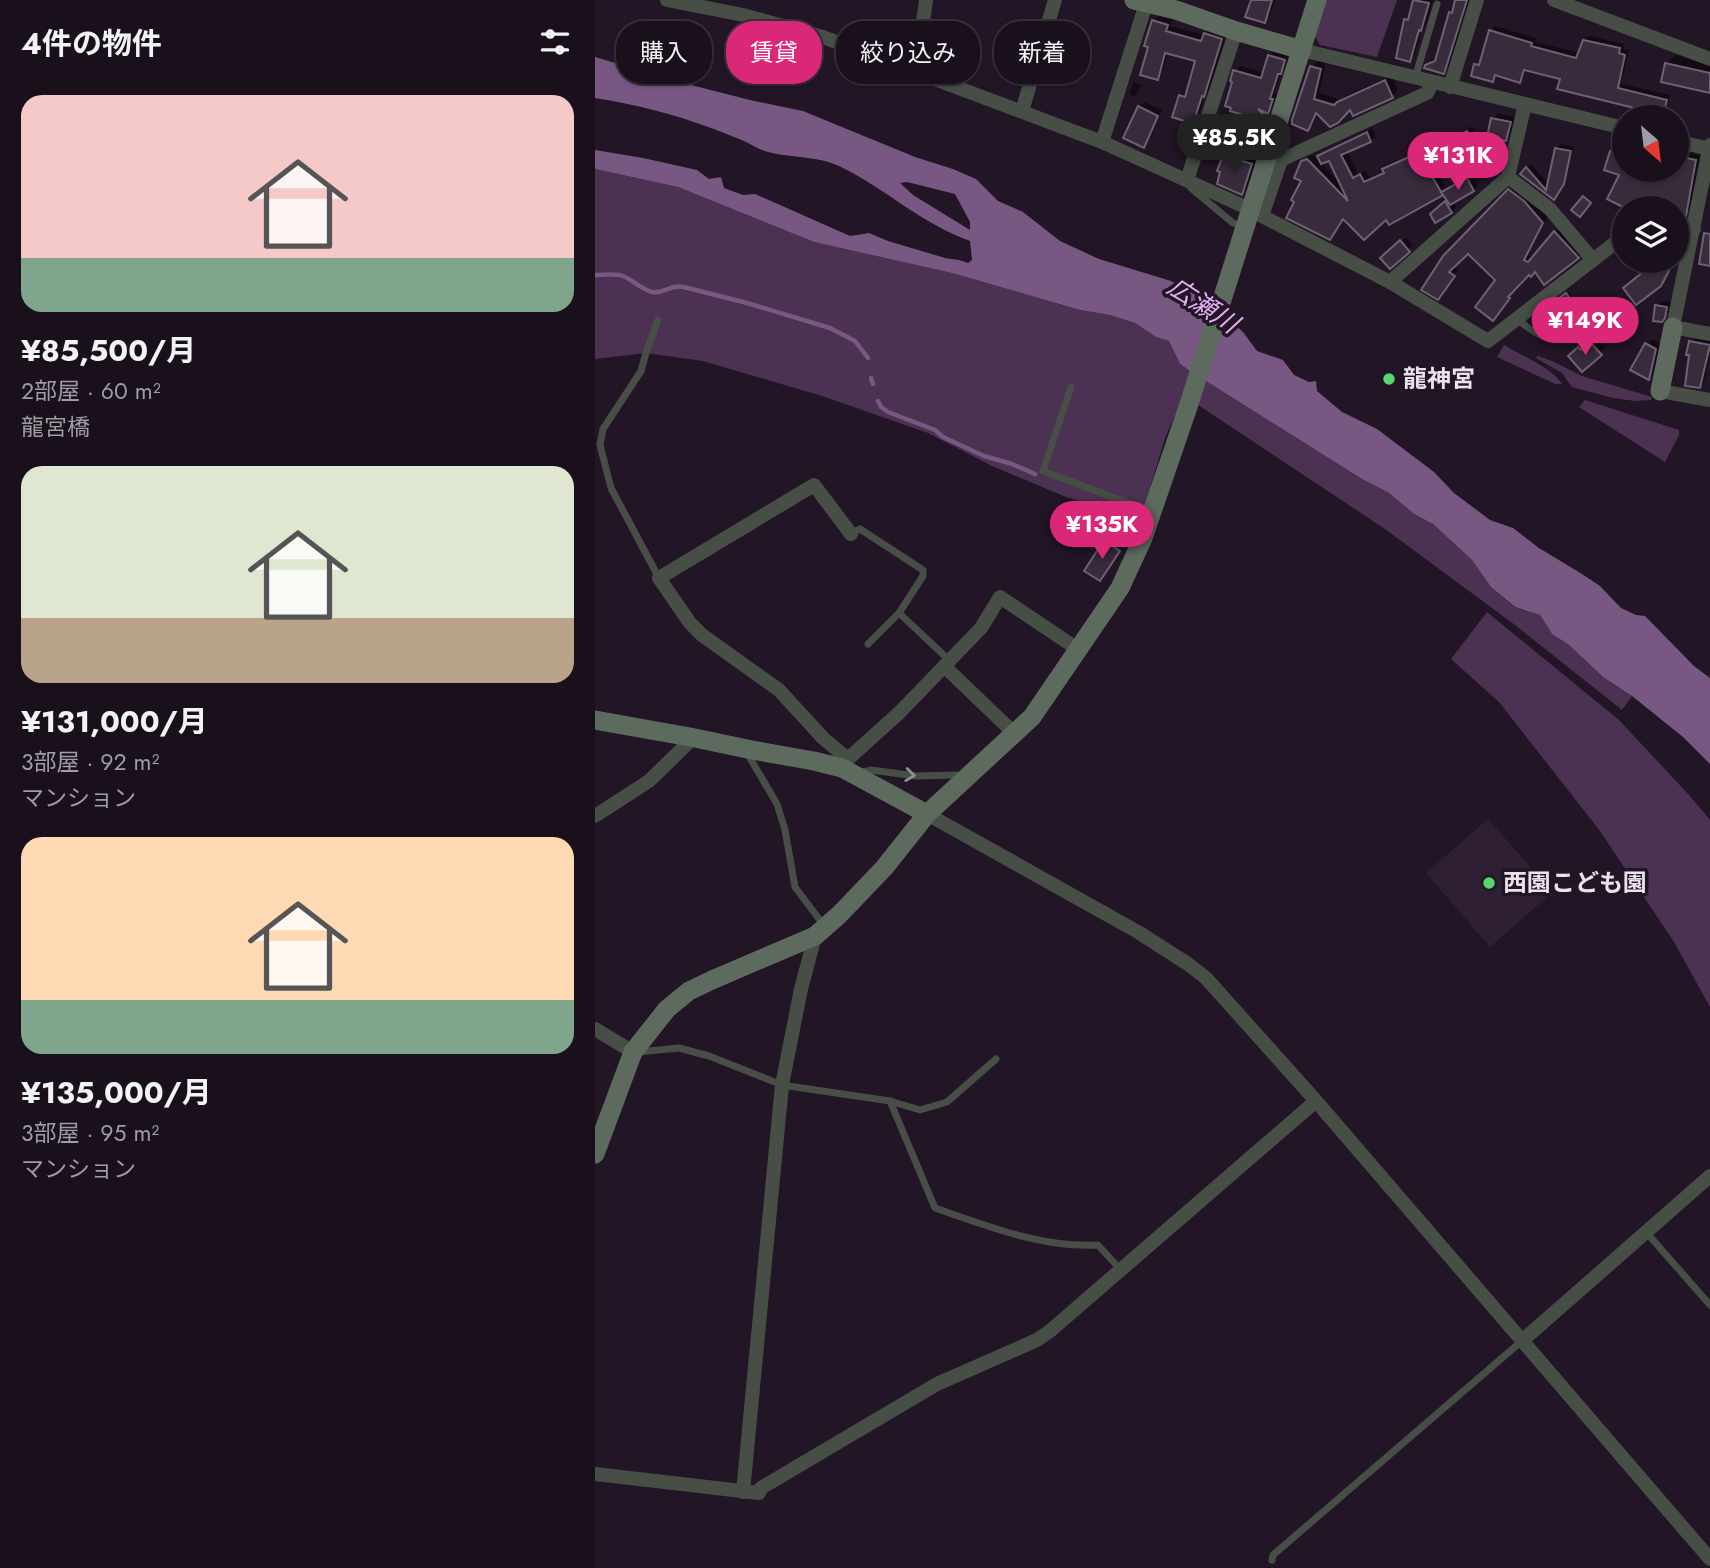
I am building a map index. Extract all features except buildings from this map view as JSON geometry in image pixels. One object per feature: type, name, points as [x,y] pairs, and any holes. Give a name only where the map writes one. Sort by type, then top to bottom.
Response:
[{"type":"street","points":[[923,21],[926,0]]},
{"type":"street","points":[[1022,111],[1055,0]]},
{"type":"street","points":[[595,1154],[633,1052],[667,1009],[689,991],[820,932],[884,868],[927,814],[1032,716],[1120,588],[1153,512],[1317,0]]},
{"type":"street","points":[[1451,87],[1476,0]]},
{"type":"street","points":[[1554,0],[1710,59]]},
{"type":"street","points":[[673,1],[743,15],[836,42]]},
{"type":"street","points":[[1102,142],[1140,2],[1177,5],[1237,31],[1302,50],[1612,125]]},
{"type":"street","points":[[1187,180],[1237,31]]},
{"type":"street","points":[[1432,83],[1427,93],[1281,160],[1262,216],[1390,282],[1488,341],[1612,245]]},
{"type":"street","points":[[947,84],[1102,142],[1243,206]]},
{"type":"street","points":[[1390,282],[1508,177],[1525,104]]},
{"type":"street","points":[[1689,143],[1710,147],[1660,391],[1710,400]]},
{"type":"street","points":[[1508,177],[1550,209],[1593,260]]},
{"type":"street","points":[[1689,227],[1694,229]]},
{"type":"street","points":[[1673,327],[1710,334]]},
{"type":"street","points":[[851,534],[814,485],[659,578],[689,622],[702,635],[779,690],[854,768],[927,814],[1138,932],[1206,978],[1316,1101],[1710,1559]]},
{"type":"street","points":[[854,768],[900,712],[981,628],[1000,597],[1079,650]]},
{"type":"street","points":[[947,664],[1014,733]]},
{"type":"street","points":[[595,720],[854,768]]},
{"type":"street","points":[[595,816],[649,781],[691,737]]},
{"type":"street","points":[[743,1492],[782,1085],[801,989],[820,932]]},
{"type":"street","points":[[595,1029],[633,1052]]},
{"type":"street","points":[[595,1474],[759,1493],[761,1488],[937,1384],[1037,1340],[1050,1331],[1316,1101]]},
{"type":"street","points":[[1523,1340],[1710,1176]]},
{"type":"lane","points":[[1415,79],[1437,4]]},
{"type":"lane","points":[[1187,180],[1191,188],[1244,233]]},
{"type":"lane","points":[[1517,319],[1533,332],[1556,339],[1548,323]]},
{"type":"lane","points":[[658,320],[641,371],[603,429],[600,445],[611,488],[659,578]]},
{"type":"lane","points":[[1070,387],[1043,471],[1153,512]]},
{"type":"lane","points":[[851,534],[860,529],[923,570],[923,576],[899,613],[869,644]]},
{"type":"lane","points":[[899,613],[947,664]]},
{"type":"lane","points":[[752,750],[750,758],[778,804],[795,887],[820,932]]},
{"type":"lane","points":[[854,768],[916,776],[957,775],[963,780]]},
{"type":"lane","points":[[633,1052],[679,1048],[709,1056],[782,1085],[890,1101],[921,1110],[947,1102],[996,1059]]},
{"type":"lane","points":[[890,1101],[935,1208],[1008,1233],[1078,1246],[1098,1245],[1120,1269]]},
{"type":"lane","points":[[1646,1232],[1710,1305]]},
{"type":"lane","points":[[1272,1560],[1273,1556],[1326,1508],[1523,1340]]},
{"type":"shaded area","points":[[1324,0],[1397,0],[1377,57],[1320,45],[1313,33]]},
{"type":"shaded area","points":[[595,169],[678,187],[814,242],[952,273],[1080,310],[1110,315],[1135,323],[1156,337],[1169,341],[1180,364],[1190,371],[1165,438],[1140,521],[1066,497],[992,466],[928,433],[822,396],[703,361],[646,353],[595,359]]},
{"type":"shaded area","points":[[1504,345],[1544,367],[1562,384],[1555,384],[1497,357]]},
{"type":"shaded area","points":[[1538,356],[1582,376],[1652,397],[1651,400],[1613,398],[1572,387],[1562,373],[1536,358]]},
{"type":"shaded area","points":[[1206,381],[1362,479],[1389,493],[1414,514],[1433,524],[1472,560],[1491,587],[1514,607],[1540,615],[1552,634],[1569,645],[1603,677],[1632,696],[1622,710],[1515,625],[1385,529],[1198,405]]},
{"type":"shaded area","points":[[1585,400],[1679,430],[1665,462],[1579,407]]},
{"type":"shaded area","points":[[1487,612],[1619,720],[1710,820],[1710,1007],[1674,942],[1600,831],[1499,702],[1451,659]]},
{"type":"shaded area","name":"西園こども園","points":[[1488,819],[1553,892],[1490,947],[1426,873]]},
{"type":"water","name":"広瀬川","points":[[595,57],[616,63],[616,84],[687,84],[803,111],[915,157],[953,169],[976,179],[998,201],[1023,212],[1060,241],[1099,259],[1171,281],[1212,303],[1243,332],[1257,351],[1283,360],[1294,375],[1309,382],[1316,381],[1317,391],[1342,412],[1377,429],[1434,472],[1454,493],[1490,520],[1513,528],[1539,548],[1600,586],[1621,608],[1645,616],[1694,666],[1710,678],[1710,764],[1683,737],[1632,696],[1603,677],[1569,645],[1552,634],[1540,615],[1515,607],[1491,587],[1472,560],[1433,524],[1414,514],[1389,493],[1362,479],[1190,371],[1180,364],[1169,341],[1156,337],[1135,323],[1110,315],[1080,310],[952,273],[814,242],[678,187],[595,169],[595,150],[697,170],[709,179],[721,177],[724,188],[743,195],[755,194],[850,236],[869,233],[945,258],[968,263],[972,260],[970,241],[920,216],[841,167],[824,161],[768,152],[714,129],[640,107],[595,98]],"holes":[[[907,182],[955,194],[970,222],[970,230],[913,195],[900,183]]]},
{"type":"waterway","points":[[595,275],[623,276],[652,292],[684,287],[830,328],[855,341],[868,358]]},
{"type":"waterway","points":[[871,378],[873,384]]},
{"type":"waterway","points":[[878,401],[888,412],[935,430],[943,437],[984,456],[1035,474]]},
{"type":"place","name":"龍神宮","points":[[1389,379]]},
{"type":"place","name":"西園こども園","points":[[1489,883]]}]
